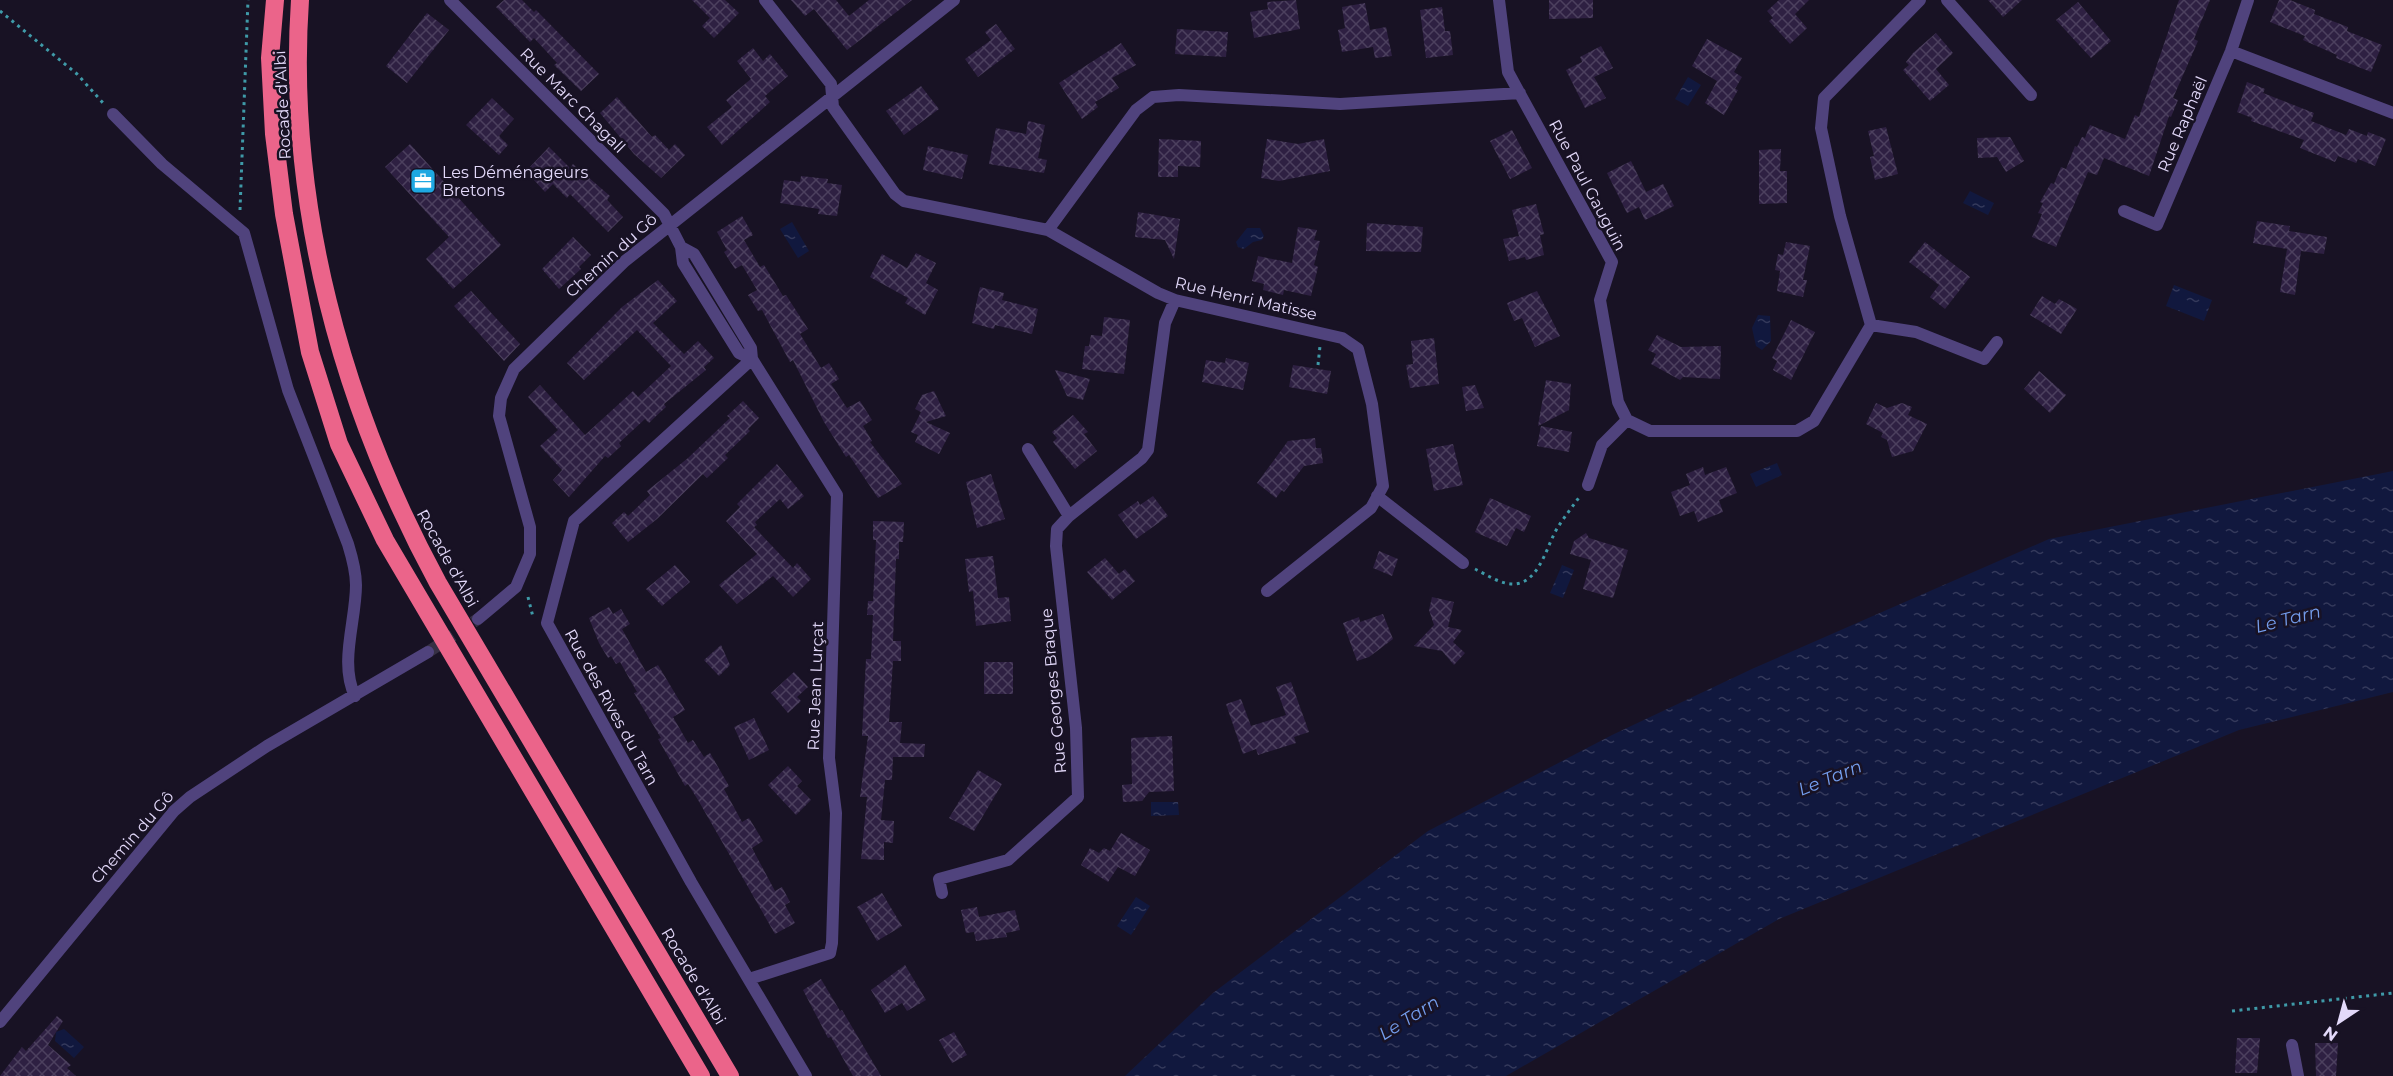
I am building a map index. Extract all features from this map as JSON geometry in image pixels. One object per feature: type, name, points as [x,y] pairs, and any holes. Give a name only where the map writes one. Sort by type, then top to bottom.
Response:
[{"type":"highway","name":"Rocade d'Albi","points":[[275,0],[270,58],[274,134],[284,214],[310,352],[339,444],[385,540],[700,1076]]},
{"type":"highway","name":"Rocade d'Albi","points":[[300,0],[298,39],[307,196],[339,349],[383,471],[407,525],[438,583],[730,1076]]},
{"type":"street","name":"Rue Marc Chagall","points":[[450,0],[664,214],[669,225]]},
{"type":"street","name":"Rue Henri Matisse","points":[[765,0],[831,84],[833,107],[895,194],[904,201],[1048,230],[1158,293],[1175,300],[1342,338],[1358,349],[1372,404],[1383,486],[1377,496]]},
{"type":"street","name":"Chemin du Gô","points":[[478,620],[516,587],[530,554],[530,527],[499,416],[501,398],[514,369],[625,261],[954,0]]},
{"type":"street","name":"Rue Paul Gauguin","points":[[1499,0],[1508,72],[1612,262],[1600,300],[1618,402],[1627,420]]},
{"type":"street","points":[[1588,485],[1602,445],[1627,420],[1650,431],[1797,431],[1814,421],[1871,325],[1840,216],[1821,128],[1824,98],[1920,0]]},
{"type":"street","points":[[1947,0],[2031,95]]},
{"type":"street","name":"Rue Raphaël","points":[[2124,211],[2157,225],[2231,51],[2248,0]]},
{"type":"street","points":[[2231,51],[2393,113]]},
{"type":"street","points":[[1048,230],[1136,110],[1153,97],[1179,95],[1340,104],[1520,93]]},
{"type":"street","points":[[114,114],[162,164],[239,227],[247,242],[291,399],[348,544],[354,566],[356,585],[349,680],[355,696]]},
{"type":"street","name":"Rue Jean Lurçat","points":[[669,225],[681,247],[694,254],[751,348],[752,358],[837,495],[829,758],[836,813],[832,943],[830,953],[749,979]]},
{"type":"street","name":"Rue Georges Braque","points":[[942,893],[939,879],[1008,860],[1078,797],[1076,728],[1056,546],[1057,529],[1069,516],[1142,459],[1148,450],[1165,323],[1175,300]]},
{"type":"street","points":[[1871,325],[1916,332],[1984,359],[1997,342]]},
{"type":"street","name":"Rue des Rives du Tarn","points":[[752,358],[574,521],[547,623],[691,882],[806,1076]]},
{"type":"street","points":[[1028,449],[1069,516]]},
{"type":"street","points":[[1268,591],[1371,508],[1377,496],[1463,563]]},
{"type":"street","name":"Chemin du Gô","points":[[0,1022],[174,811],[257,752],[428,652]]},
{"type":"street","points":[[2292,1045],[2298,1076]]},
{"type":"path","points":[[239,227],[248,0]]},
{"type":"path","points":[[0,10],[77,74],[114,114]]},
{"type":"path","points":[[1318,366],[1320,344]]},
{"type":"path","points":[[1463,563],[1502,582],[1514,584],[1526,581],[1540,562],[1558,527],[1588,485]]},
{"type":"path","points":[[2232,1011],[2393,993]]},
{"type":"water","points":[[1688,77],[1701,85],[1688,106],[1675,99]]},
{"type":"water","points":[[1970,191],[1994,203],[1988,215],[1963,203]]},
{"type":"water","points":[[792,222],[809,251],[798,258],[780,229]]},
{"type":"water","points":[[1247,228],[1260,228],[1264,236],[1262,240],[1253,242],[1244,249],[1238,247],[1236,242]]},
{"type":"water","points":[[2174,285],[2212,300],[2204,321],[2166,306]]},
{"type":"water","points":[[1758,315],[1770,316],[1771,341],[1762,350],[1756,346],[1752,328]]},
{"type":"water","points":[[1777,463],[1782,475],[1756,487],[1750,474]]},
{"type":"water","name":"Le Tarn","points":[[2393,471],[2393,692],[2239,730],[1779,919],[1506,1076],[1125,1076],[1213,993],[1428,831],[1612,735],[1754,668],[2049,539]]},
{"type":"water","points":[[1562,565],[1574,570],[1563,598],[1550,593]]},
{"type":"water","points":[[1151,802],[1178,802],[1179,815],[1151,816]]},
{"type":"water","points":[[1136,897],[1150,906],[1131,935],[1117,926]]},
{"type":"water","points":[[64,1029],[84,1047],[74,1058],[55,1041],[56,1032]]},
{"type":"building","points":[[504,0],[522,0],[534,12],[536,10],[599,74],[581,91],[554,65],[557,63],[534,38],[530,42],[496,7]]},
{"type":"building","points":[[692,0],[725,0],[739,13],[714,38],[702,26],[710,18]]},
{"type":"building","points":[[791,0],[836,0],[849,16],[869,0],[912,0],[847,50],[814,9],[805,16]]},
{"type":"building","points":[[1296,0],[1300,29],[1254,38],[1250,12],[1268,9],[1267,2]]},
{"type":"building","points":[[1549,0],[1593,0],[1593,18],[1549,19]]},
{"type":"building","points":[[1779,0],[1809,0],[1795,14],[1807,28],[1790,44],[1769,21],[1773,18],[1767,11]]},
{"type":"building","points":[[1988,0],[2022,0],[2003,17]]},
{"type":"building","points":[[2179,0],[2210,0],[2194,39],[2198,41],[2173,98],[2178,100],[2171,117],[2169,116],[2149,176],[2104,158],[2097,175],[2088,172],[2056,247],[2032,237],[2042,214],[2038,213],[2043,203],[2040,202],[2051,183],[2054,184],[2061,167],[2066,169],[2075,146],[2077,147],[2082,137],[2085,138],[2090,125],[2125,139],[2135,115],[2139,117]]},
{"type":"building","points":[[2279,0],[2290,0],[2315,10],[2314,14],[2348,27],[2347,31],[2382,45],[2371,72],[2336,58],[2337,55],[2303,40],[2305,36],[2270,22]]},
{"type":"building","points":[[2078,2],[2111,41],[2091,58],[2056,20]]},
{"type":"building","points":[[1365,3],[1370,30],[1386,27],[1392,56],[1375,58],[1373,47],[1342,52],[1338,30],[1345,28],[1342,7]]},
{"type":"building","points":[[1442,7],[1445,31],[1450,31],[1453,55],[1426,58],[1420,10]]},
{"type":"building","points":[[427,13],[449,30],[407,83],[386,66]]},
{"type":"building","points":[[996,24],[1015,49],[978,77],[965,59],[991,40],[985,32]]},
{"type":"building","points":[[1177,29],[1228,32],[1226,57],[1175,54]]},
{"type":"building","points":[[1936,33],[1953,53],[1936,69],[1949,85],[1930,101],[1903,70],[1909,65],[1906,62],[1913,53]]},
{"type":"building","points":[[1707,39],[1742,58],[1734,72],[1742,77],[1735,89],[1738,90],[1724,115],[1705,103],[1717,81],[1692,66]]},
{"type":"building","points":[[1121,43],[1136,65],[1112,78],[1119,88],[1095,102],[1098,107],[1082,119],[1059,83]]},
{"type":"building","points":[[1601,46],[1613,68],[1594,77],[1606,98],[1585,108],[1566,70],[1582,62],[1580,57]]},
{"type":"building","points":[[753,48],[763,61],[770,54],[788,76],[765,96],[770,102],[722,145],[707,127],[732,107],[726,100],[751,79],[737,61]]},
{"type":"building","points":[[2247,82],[2265,89],[2263,93],[2314,113],[2311,121],[2346,135],[2349,129],[2367,136],[2368,132],[2386,139],[2375,166],[2358,159],[2356,163],[2338,156],[2335,162],[2300,148],[2304,140],[2251,121],[2252,118],[2237,112]]},
{"type":"building","points":[[921,86],[939,109],[904,135],[886,111]]},
{"type":"building","points":[[617,97],[652,137],[655,135],[669,150],[675,144],[685,155],[661,178],[634,154],[600,113]]},
{"type":"building","points":[[492,98],[514,119],[499,136],[508,145],[499,155],[466,125]]},
{"type":"building","points":[[1028,121],[1045,125],[1038,158],[1047,160],[1044,173],[989,164],[996,128],[1026,134]]},
{"type":"building","points":[[1886,127],[1898,174],[1875,180],[1870,157],[1874,156],[1868,131]]},
{"type":"building","points":[[1512,130],[1532,168],[1510,179],[1490,141]]},
{"type":"building","points":[[2010,137],[2024,161],[2006,172],[1997,157],[1978,158],[1977,138]]},
{"type":"building","points":[[1159,139],[1201,141],[1200,167],[1178,166],[1178,177],[1158,177]]},
{"type":"building","points":[[1267,139],[1298,144],[1324,139],[1330,171],[1279,181],[1261,178]]},
{"type":"building","points":[[410,144],[501,245],[453,289],[426,259],[449,237],[385,167]]},
{"type":"building","points":[[928,146],[968,155],[962,179],[923,170]]},
{"type":"building","points":[[549,147],[570,168],[573,164],[610,196],[607,200],[623,217],[608,232],[570,194],[567,198],[553,184],[545,192],[534,180],[537,177],[529,168]]},
{"type":"building","points":[[1781,149],[1780,171],[1787,171],[1787,203],[1759,204],[1759,150]]},
{"type":"building","points":[[1631,161],[1646,192],[1663,184],[1674,206],[1645,220],[1639,207],[1627,213],[1607,173]]},
{"type":"building","points":[[801,176],[828,179],[827,183],[842,185],[837,216],[818,214],[819,209],[780,203],[784,180],[800,182]]},
{"type":"building","points":[[1536,204],[1544,234],[1540,235],[1544,255],[1526,260],[1525,257],[1509,261],[1503,239],[1519,236],[1512,210]]},
{"type":"building","points":[[1138,212],[1180,219],[1174,259],[1165,240],[1135,237]]},
{"type":"building","points":[[742,216],[753,235],[744,240],[760,267],[764,265],[783,296],[786,295],[808,329],[800,334],[821,368],[829,363],[839,379],[831,384],[847,408],[860,401],[872,420],[863,426],[872,441],[870,442],[902,484],[878,498],[849,455],[846,457],[824,422],[793,360],[790,362],[762,310],[758,311],[748,295],[757,290],[742,265],[735,269],[724,252],[727,250],[717,232]]},
{"type":"building","points":[[2257,221],[2290,226],[2289,231],[2327,237],[2324,254],[2301,251],[2295,295],[2280,292],[2287,249],[2253,243]]},
{"type":"building","points":[[1367,223],[1423,227],[1421,252],[1366,251]]},
{"type":"building","points":[[1298,227],[1317,230],[1314,240],[1320,241],[1314,265],[1318,267],[1311,296],[1284,290],[1283,295],[1263,290],[1264,284],[1252,281],[1258,256],[1292,263]]},
{"type":"building","points":[[573,237],[591,255],[579,267],[581,269],[559,289],[542,269]]},
{"type":"building","points":[[1786,242],[1810,246],[1803,280],[1807,280],[1803,297],[1777,291],[1780,271],[1775,270],[1778,254],[1783,255]]},
{"type":"building","points":[[1925,242],[1970,277],[1945,309],[1930,297],[1939,285],[1909,262]]},
{"type":"building","points":[[916,253],[936,263],[926,283],[938,290],[925,315],[905,303],[908,298],[870,277],[882,254],[907,268]]},
{"type":"building","points":[[658,280],[677,301],[653,323],[684,354],[698,341],[714,358],[704,367],[706,370],[664,404],[666,407],[649,423],[645,419],[619,443],[621,446],[608,458],[605,456],[569,497],[553,480],[562,470],[540,446],[558,430],[528,397],[540,385],[585,435],[633,391],[638,397],[671,366],[637,330],[584,380],[567,363],[622,307]]},
{"type":"building","points":[[980,287],[1004,293],[1002,300],[1038,309],[1032,334],[995,325],[994,329],[972,323]]},
{"type":"building","points":[[471,291],[520,344],[504,361],[454,306]]},
{"type":"building","points":[[1537,291],[1560,336],[1535,347],[1522,318],[1514,321],[1507,303]]},
{"type":"building","points":[[2042,296],[2055,304],[2059,299],[2077,309],[2061,334],[2030,315]]},
{"type":"building","points":[[1104,317],[1130,320],[1124,374],[1082,369],[1085,346],[1089,346],[1091,335],[1102,336]]},
{"type":"building","points":[[1791,320],[1815,332],[1791,380],[1773,370],[1777,361],[1772,358]]},
{"type":"building","points":[[1657,335],[1681,347],[1721,346],[1720,379],[1683,377],[1680,380],[1651,364],[1656,354],[1648,350]]},
{"type":"building","points":[[1434,338],[1439,384],[1410,388],[1406,365],[1413,364],[1411,341]]},
{"type":"building","points":[[1226,358],[1249,363],[1243,390],[1202,382],[1206,360],[1225,363]]},
{"type":"building","points":[[1293,365],[1331,371],[1327,394],[1289,387]]},
{"type":"building","points":[[1055,370],[1090,379],[1083,400],[1067,396]]},
{"type":"building","points":[[2039,371],[2066,395],[2050,413],[2024,389]]},
{"type":"building","points":[[1546,380],[1571,384],[1569,410],[1538,426]]},
{"type":"building","points":[[1475,385],[1484,408],[1466,411],[1462,387]]},
{"type":"building","points":[[934,391],[946,416],[926,422],[950,433],[939,454],[915,442],[918,435],[911,432],[921,412],[915,409],[922,395]]},
{"type":"building","points":[[743,401],[759,418],[748,429],[750,431],[725,455],[728,458],[707,478],[703,474],[657,519],[628,542],[612,523],[624,512],[628,516],[650,495],[647,491],[688,458],[730,418],[727,416]]},
{"type":"building","points":[[1876,403],[1887,408],[1902,403],[1912,407],[1908,415],[1927,424],[1913,451],[1892,457],[1887,440],[1881,437],[1883,433],[1866,424]]},
{"type":"building","points":[[1073,415],[1088,432],[1084,434],[1097,451],[1075,469],[1053,442],[1057,438],[1052,432]]},
{"type":"building","points":[[1541,426],[1572,432],[1569,452],[1537,446]]},
{"type":"building","points":[[1315,438],[1316,448],[1321,448],[1323,463],[1304,466],[1284,492],[1282,490],[1276,498],[1257,483],[1288,441]]},
{"type":"building","points":[[1453,444],[1463,485],[1434,491],[1426,449]]},
{"type":"building","points":[[777,464],[804,496],[788,509],[780,499],[755,522],[757,525],[754,527],[793,568],[797,563],[811,579],[793,597],[773,576],[737,604],[719,585],[757,554],[726,521],[740,507],[737,504]]},
{"type":"building","points":[[1703,467],[1705,475],[1726,467],[1737,493],[1719,500],[1723,512],[1698,522],[1694,511],[1680,516],[1671,492],[1690,485],[1686,474]]},
{"type":"building","points":[[991,474],[1005,519],[977,528],[966,482]]},
{"type":"building","points":[[1153,496],[1168,516],[1136,539],[1118,515],[1138,501],[1140,505]]},
{"type":"building","points":[[1490,498],[1531,516],[1524,532],[1516,528],[1507,546],[1475,532]]},
{"type":"building","points":[[873,521],[904,522],[903,542],[899,542],[899,559],[896,559],[893,641],[901,641],[901,661],[893,661],[889,722],[902,722],[900,743],[925,744],[924,757],[893,757],[892,780],[885,780],[881,820],[894,821],[893,843],[884,842],[884,860],[861,859],[867,797],[860,797],[868,736],[862,736],[866,659],[871,659],[873,615],[867,615],[868,601],[873,601],[876,540],[873,540]]},
{"type":"building","points":[[1586,533],[1589,538],[1628,550],[1613,598],[1583,589],[1591,560],[1570,554],[1574,541]]},
{"type":"building","points":[[1379,551],[1398,559],[1392,576],[1373,568]]},
{"type":"building","points":[[993,556],[998,598],[1009,597],[1011,621],[976,626],[973,591],[969,592],[965,559]]},
{"type":"building","points":[[1105,558],[1119,574],[1125,569],[1135,581],[1112,600],[1087,572]]},
{"type":"building","points":[[675,565],[690,582],[662,606],[646,589]]},
{"type":"building","points":[[1432,597],[1454,602],[1448,627],[1462,630],[1453,642],[1465,653],[1454,665],[1442,651],[1414,646],[1434,625],[1429,610]]},
{"type":"building","points":[[609,607],[613,614],[621,609],[630,624],[622,629],[646,672],[658,665],[685,710],[673,717],[688,743],[693,740],[704,757],[710,753],[729,786],[724,789],[742,822],[749,818],[763,841],[752,848],[775,891],[782,887],[790,902],[785,905],[795,923],[775,934],[698,800],[688,784],[685,786],[658,739],[661,738],[634,693],[637,692],[620,662],[616,664],[611,656],[608,658],[599,643],[589,618]]},
{"type":"building","points":[[1383,614],[1393,639],[1369,657],[1357,661],[1343,623],[1359,617],[1360,622]]},
{"type":"building","points":[[721,645],[730,665],[719,676],[704,660]]},
{"type":"building","points":[[984,662],[1013,662],[1013,694],[984,694]]},
{"type":"building","points":[[794,672],[808,687],[797,697],[801,701],[788,713],[771,693]]},
{"type":"building","points":[[1291,682],[1309,732],[1294,737],[1296,743],[1258,755],[1256,749],[1243,754],[1226,704],[1241,699],[1251,726],[1286,715],[1276,687]]},
{"type":"building","points":[[754,718],[769,750],[749,760],[734,727]]},
{"type":"building","points":[[1172,736],[1174,791],[1149,792],[1142,801],[1123,802],[1122,785],[1132,784],[1131,738]]},
{"type":"building","points":[[788,766],[802,781],[797,786],[811,800],[796,815],[768,785]]},
{"type":"building","points":[[978,770],[1002,784],[974,831],[949,818]]},
{"type":"building","points":[[1121,833],[1150,850],[1135,876],[1118,867],[1108,882],[1081,865],[1090,848],[1099,853],[1104,848],[1110,851]]},
{"type":"building","points":[[882,893],[902,926],[877,941],[857,907]]},
{"type":"building","points":[[977,907],[979,917],[1015,910],[1020,930],[1006,933],[1007,937],[976,941],[974,932],[966,933],[961,910]]},
{"type":"building","points":[[905,965],[926,1000],[907,1011],[902,1003],[885,1013],[871,990]]},
{"type":"building","points":[[821,979],[881,1076],[853,1076],[831,1037],[828,1038],[803,990]]},
{"type":"building","points":[[57,1016],[63,1021],[48,1045],[71,1065],[67,1068],[76,1076],[0,1076],[22,1047],[26,1051]]},
{"type":"building","points":[[954,1032],[967,1055],[952,1063],[939,1040]]},
{"type":"building","points":[[2237,1038],[2260,1038],[2257,1073],[2235,1073]]},
{"type":"building","points":[[2315,1043],[2338,1043],[2336,1076],[2316,1076]]},
{"type":"tunnel","points":[[428,652],[478,619]]},
{"type":"place","name":"Les Déménageurs Bretons","points":[[423,181]]}]
